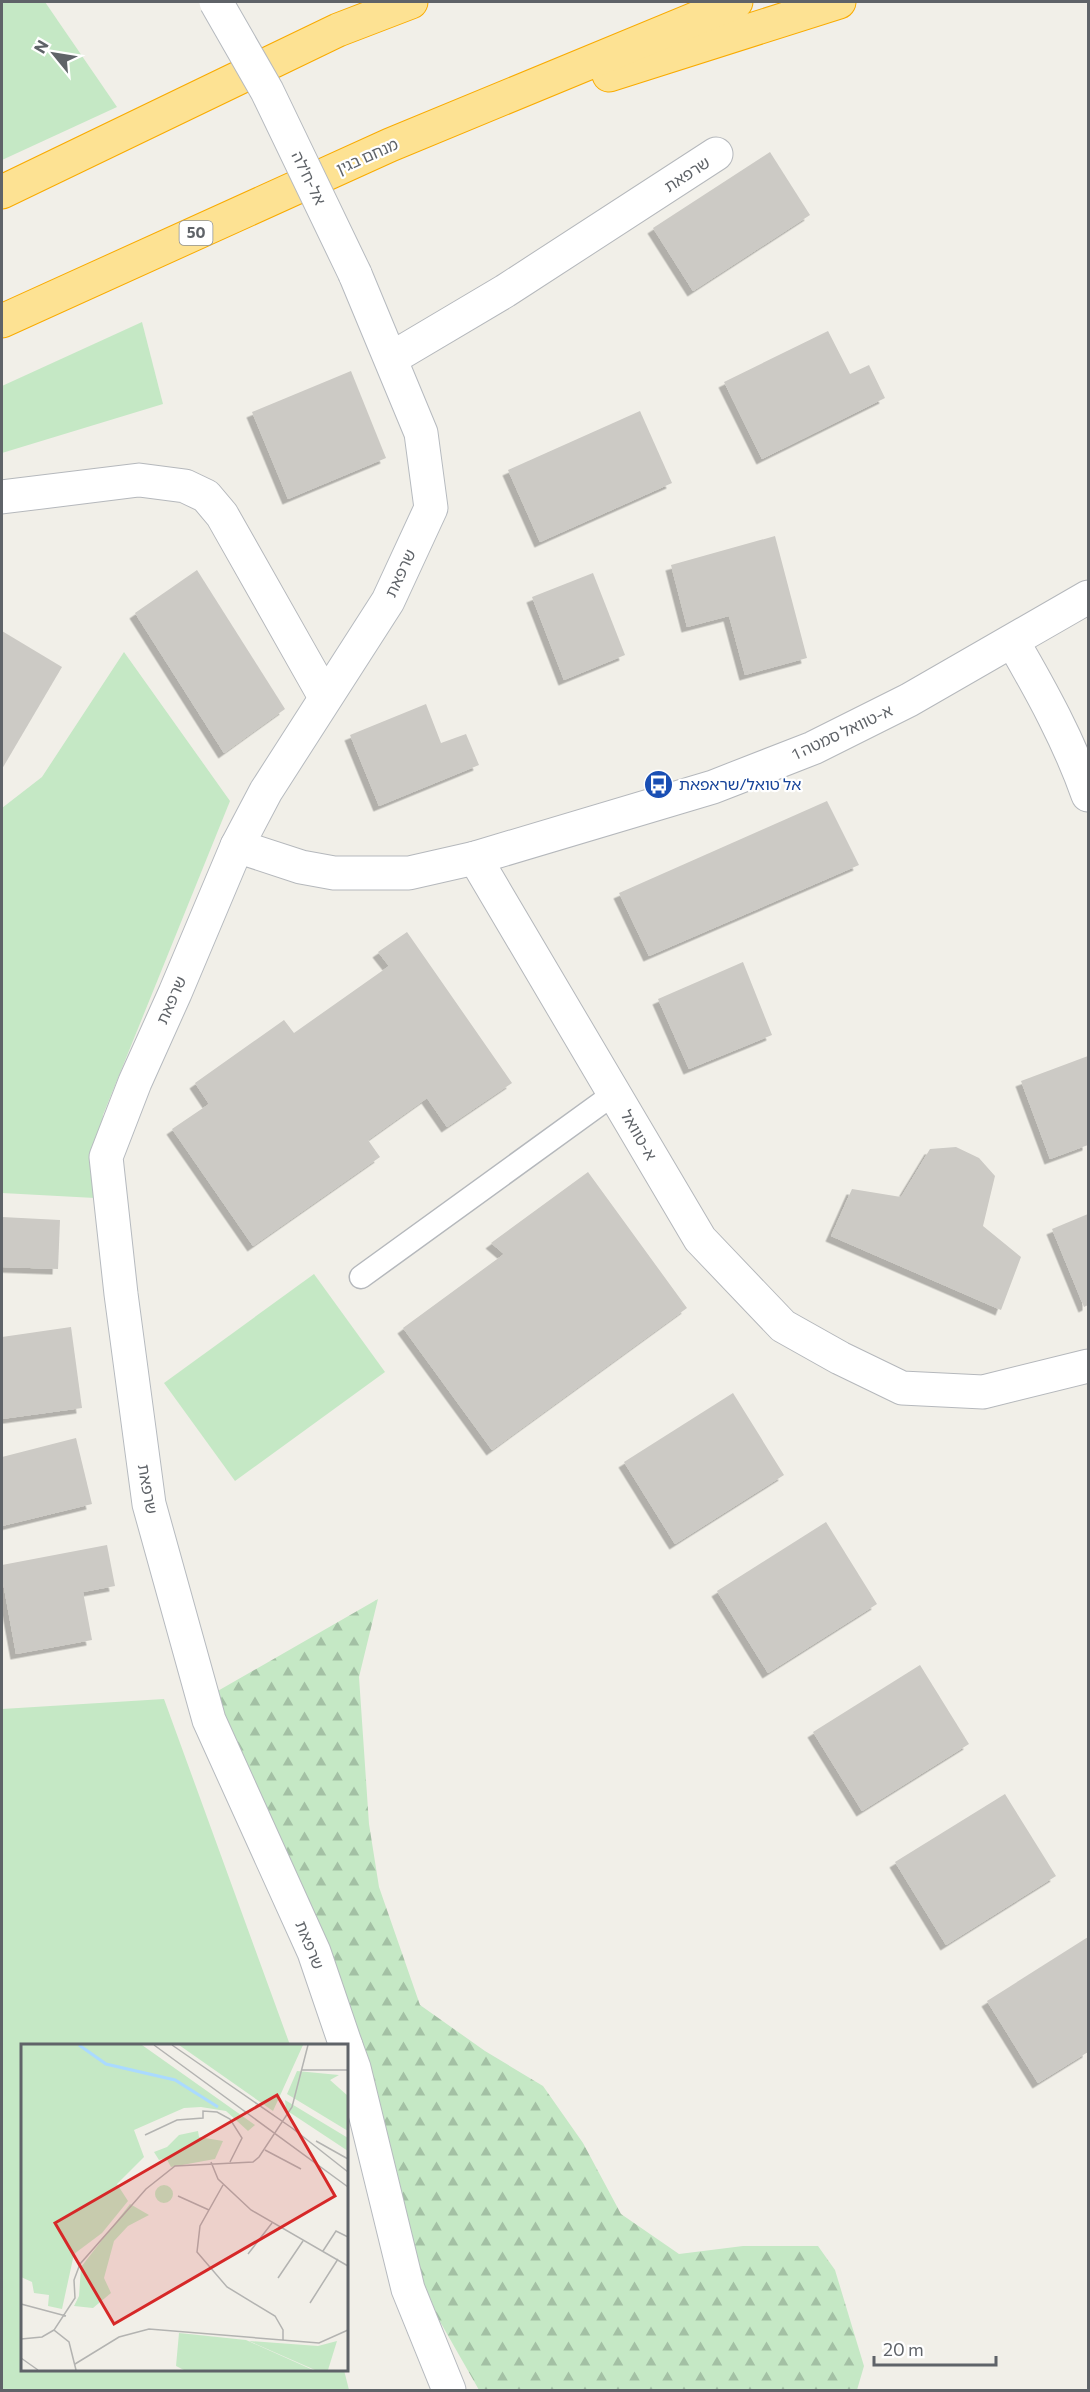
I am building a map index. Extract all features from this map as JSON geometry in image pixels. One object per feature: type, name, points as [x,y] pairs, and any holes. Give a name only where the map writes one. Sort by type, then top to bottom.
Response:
[{"type":"highway","points":[[2,192],[338,30],[387,2]]},
{"type":"highway","points":[[338,30],[411,2]]},
{"type":"highway","name":"מנחם בגין","points":[[2,321],[390,145],[736,2]]},
{"type":"highway","points":[[390,145],[839,2]]},
{"type":"street","name":"אל-ח'לה","points":[[216,2],[267,91],[355,273],[392,358]]},
{"type":"street","name":"שרפאת","points":[[345,2044],[314,1952],[209,1720],[149,1504],[121,1293],[106,1157],[135,1082],[237,846],[266,791],[388,601],[431,508],[421,433],[392,358],[505,291],[716,154]]},
{"type":"street","points":[[2,497],[139,480],[185,486],[206,496],[222,515],[325,697]]},
{"type":"street","name":"א-טוואל סמטה 1","points":[[475,858],[713,787],[813,748],[909,700],[1089,597]]},
{"type":"street","points":[[1013,642],[1051,709],[1089,795]]},
{"type":"street","points":[[237,846],[281,861],[334,873],[409,873],[475,858]]},
{"type":"street","name":"א-טוואל","points":[[475,858],[700,1239],[783,1326],[840,1358],[902,1388],[983,1392],[1089,1365]]},
{"type":"street","name":"שרפאת","points":[[348,2052],[408,2289],[449,2391]]},
{"type":"lane","points":[[361,1277],[615,1093]]},
{"type":"green space","points":[[2,2],[45,2],[117,107],[2,160]]},
{"type":"green space","points":[[142,322],[163,404],[2,453],[2,386]]},
{"type":"green space","points":[[124,652],[230,801],[103,1115],[95,1198],[2,1193],[2,808],[42,777]]},
{"type":"green space","points":[[314,1274],[385,1372],[235,1481],[164,1383]]},
{"type":"green space","points":[[378,1599],[359,1677],[369,1824],[379,1887],[420,2005],[485,2051],[543,2086],[583,2143],[621,2214],[679,2254],[743,2246],[818,2246],[835,2270],[864,2366],[857,2390],[479,2390],[430,2304],[348,2087],[348,2044],[332,2044],[202,1700]]},
{"type":"green space","points":[[164,1699],[290,2044],[21,2044],[21,2371],[344,2371],[349,2390],[2,2390],[2,1709]]},
{"type":"building","points":[[770,152],[810,215],[693,291],[653,228]]},
{"type":"building","points":[[828,331],[850,374],[869,365],[885,398],[762,459],[724,382]]},
{"type":"building","points":[[351,371],[386,458],[288,499],[252,412]]},
{"type":"building","points":[[640,411],[672,483],[540,542],[508,470]]},
{"type":"building","points":[[775,536],[807,658],[745,675],[729,616],[687,627],[671,565]]},
{"type":"building","points":[[197,570],[285,709],[224,753],[135,613]]},
{"type":"building","points":[[593,573],[625,655],[564,680],[532,597]]},
{"type":"building","points":[[2,631],[62,667],[2,769]]},
{"type":"building","points":[[426,704],[441,743],[466,734],[479,765],[379,806],[350,735]]},
{"type":"building","points":[[827,801],[859,865],[649,956],[619,893]]},
{"type":"building","points":[[407,932],[512,1083],[447,1127],[427,1098],[368,1140],[380,1157],[253,1246],[172,1129],[209,1104],[195,1083],[284,1020],[294,1033],[389,966],[378,952]]},
{"type":"building","points":[[743,962],[772,1035],[689,1069],[658,999]]},
{"type":"building","points":[[1088,1056],[1088,1145],[1050,1159],[1021,1081]]},
{"type":"building","points":[[956,1147],[979,1158],[995,1176],[983,1226],[1021,1257],[1001,1310],[831,1236],[852,1189],[901,1197],[930,1149]]},
{"type":"building","points":[[588,1172],[687,1308],[492,1450],[403,1328],[504,1254],[491,1243]]},
{"type":"building","points":[[1088,1214],[1088,1305],[1084,1307],[1052,1229]]},
{"type":"building","points":[[2,1217],[60,1220],[58,1269],[2,1267]]},
{"type":"building","points":[[71,1327],[82,1408],[2,1419],[2,1337]]},
{"type":"building","points":[[733,1393],[784,1475],[675,1544],[624,1462]]},
{"type":"building","points":[[76,1438],[92,1504],[2,1526],[2,1457]]},
{"type":"building","points":[[826,1522],[877,1604],[768,1673],[717,1591]]},
{"type":"building","points":[[107,1545],[115,1586],[83,1592],[92,1640],[16,1654],[2,1577],[2,1565]]},
{"type":"building","points":[[920,1665],[969,1744],[862,1811],[813,1732]]},
{"type":"building","points":[[1005,1794],[1056,1876],[946,1945],[895,1862]]},
{"type":"building","points":[[1088,1937],[1088,2052],[1038,2083],[987,2001]]},
{"type":"place","name":"אל טואל/שראפאת","points":[[658,784]]}]
